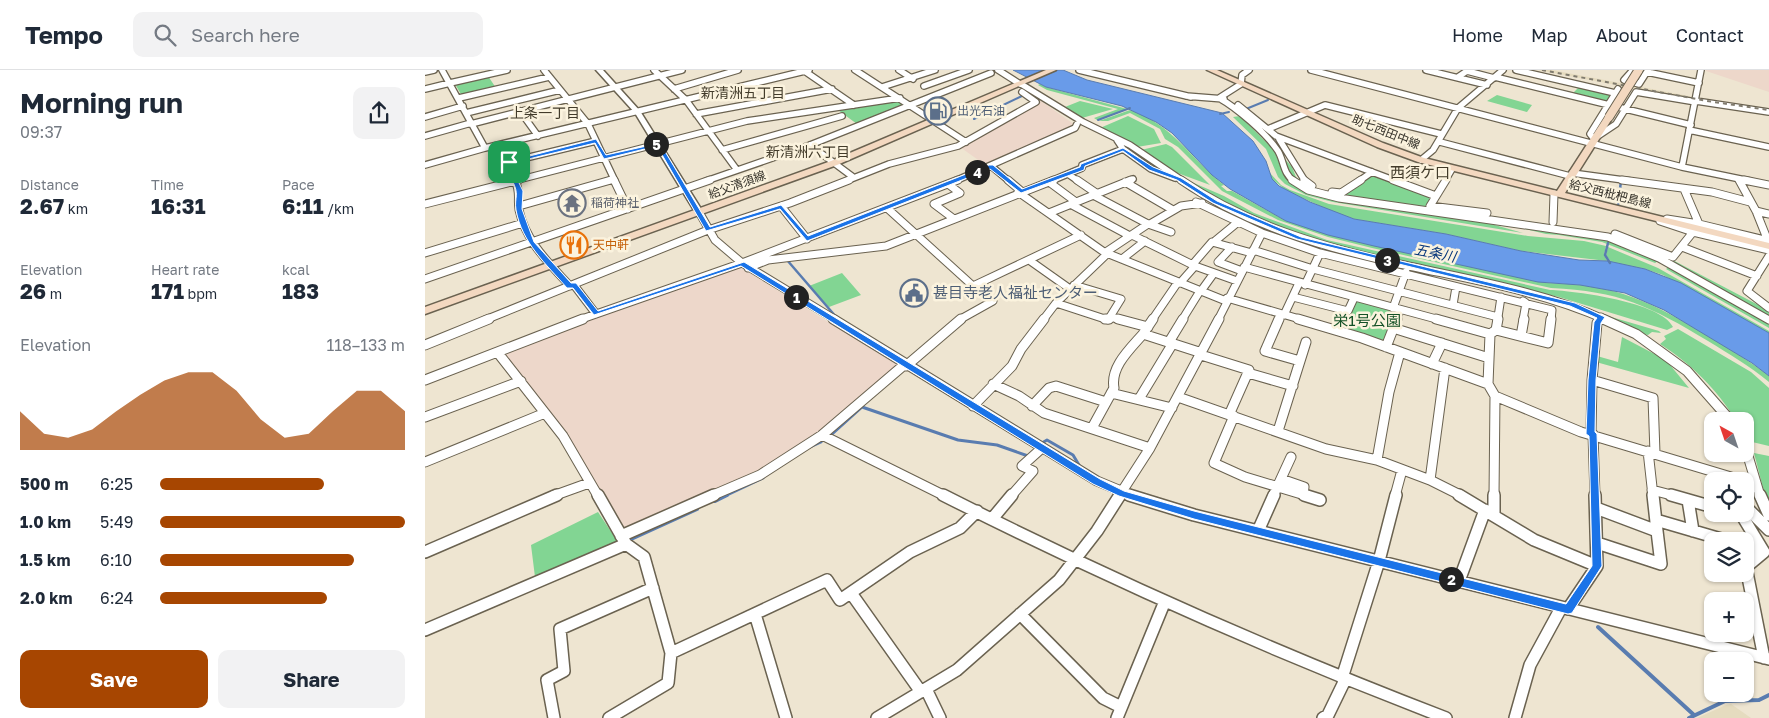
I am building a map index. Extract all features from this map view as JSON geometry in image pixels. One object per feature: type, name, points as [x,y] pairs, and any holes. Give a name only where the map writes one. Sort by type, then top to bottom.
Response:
[{"type":"main road","name":"給父清須線","points":[[425,311],[834,163],[1022,86],[1052,70]]},
{"type":"main road","name":"助七西田中線","points":[[1211,70],[1421,160],[1557,194]]},
{"type":"main road","name":"給父西枇杷島線","points":[[1637,70],[1595,140],[1557,194],[1769,246]]},
{"type":"street","points":[[425,72],[434,70]]},
{"type":"street","points":[[444,70],[485,148]]},
{"type":"street","points":[[425,89],[507,70]]},
{"type":"street","points":[[544,70],[589,124],[628,209]]},
{"type":"street","points":[[599,70],[638,112],[708,230],[721,247],[745,266],[905,365],[1122,494],[1258,531],[1766,659],[1746,567],[1764,552]]},
{"type":"street","points":[[654,70],[687,100],[737,170]]},
{"type":"street","points":[[425,136],[682,70]]},
{"type":"street","points":[[675,89],[738,70]]},
{"type":"street","points":[[425,155],[428,164],[485,148],[806,70],[854,105]]},
{"type":"street","points":[[855,70],[966,142]]},
{"type":"street","points":[[899,70],[937,94]]},
{"type":"street","points":[[882,87],[935,70]]},
{"type":"street","points":[[925,86],[969,70]]},
{"type":"street","points":[[998,70],[1100,131],[1135,148],[1215,202],[1270,227],[1350,252],[1572,304],[1601,317],[1653,343],[1686,368],[1703,384],[1724,412]]},
{"type":"street","points":[[1079,70],[1222,104],[1237,111]]},
{"type":"street","points":[[1219,98],[1241,84],[1242,75],[1249,70]]},
{"type":"street","points":[[1311,70],[1458,108],[1595,140],[1682,167],[1769,185]]},
{"type":"street","points":[[1426,70],[1487,85]]},
{"type":"street","points":[[1421,160],[1439,142],[1441,134],[1458,108],[1503,70]]},
{"type":"street","points":[[1516,70],[1615,93]]},
{"type":"street","points":[[1637,70],[1624,80],[1640,84],[1648,71],[1699,83]]},
{"type":"street","points":[[1682,167],[1701,70]]},
{"type":"street","points":[[425,279],[810,145],[989,71],[1004,80]]},
{"type":"street","points":[[1458,77],[1467,71],[1495,77],[1610,105],[1769,148]]},
{"type":"street","points":[[490,74],[499,89]]},
{"type":"street","points":[[425,117],[499,89],[549,77]]},
{"type":"street","points":[[1570,95],[1578,84]]},
{"type":"street","points":[[425,345],[708,230],[781,206],[889,164],[959,146],[1036,102],[1022,86]]},
{"type":"street","points":[[1595,140],[1590,134],[1619,88],[1769,112]]},
{"type":"street","points":[[696,114],[831,89]]},
{"type":"street","points":[[466,113],[560,90]]},
{"type":"street","points":[[1595,140],[1608,134],[1614,128],[1636,92]]},
{"type":"street","points":[[1186,96],[1219,98],[1243,109],[1288,148],[1295,168],[1304,182],[1321,190],[1341,193],[1372,172]]},
{"type":"street","points":[[425,204],[766,118],[900,98]]},
{"type":"street","points":[[1219,98],[1232,104],[1295,168]]},
{"type":"street","points":[[425,111],[461,102]]},
{"type":"street","points":[[1268,129],[1325,104],[1441,134]]},
{"type":"street","points":[[1061,107],[1077,124],[1100,131]]},
{"type":"street","points":[[831,108],[857,127]]},
{"type":"street","points":[[520,111],[538,136]]},
{"type":"street","points":[[722,150],[842,116]]},
{"type":"street","points":[[745,266],[807,239],[991,166],[1075,128],[1077,124]]},
{"type":"street","points":[[1275,136],[1436,196]]},
{"type":"street","points":[[1113,137],[1123,149],[1153,170],[1179,179]]},
{"type":"street","points":[[509,162],[596,140]]},
{"type":"street","points":[[1439,142],[1571,174],[1713,192],[1750,202]]},
{"type":"street","points":[[810,145],[853,177]]},
{"type":"street","points":[[497,146],[509,162],[520,191],[519,206],[523,223],[531,242],[597,314]]},
{"type":"street","points":[[1135,148],[1146,165]]},
{"type":"street","points":[[425,380],[597,314],[745,266],[768,260],[886,246],[1043,182],[1049,182],[1082,168],[1083,165],[1123,149]]},
{"type":"street","points":[[1277,151],[1288,178],[1308,190],[1339,198],[1608,237],[1659,258],[1769,320]]},
{"type":"street","points":[[991,166],[1020,192],[1107,253],[1200,291],[1386,347],[1488,384]]},
{"type":"street","points":[[1430,206],[1452,169]]},
{"type":"street","points":[[1145,173],[1153,170]]},
{"type":"street","points":[[1068,174],[1095,194],[1149,224],[1171,232]]},
{"type":"street","points":[[519,206],[614,179]]},
{"type":"street","points":[[1049,213],[1133,179]]},
{"type":"street","points":[[1739,180],[1757,212],[1769,241]]},
{"type":"street","points":[[1049,182],[1085,213],[1194,265],[1237,281]]},
{"type":"street","points":[[1125,182],[1173,210]]},
{"type":"street","points":[[948,184],[961,193],[934,204],[954,219]]},
{"type":"street","points":[[1683,189],[1699,224]]},
{"type":"street","points":[[1553,222],[1557,194]]},
{"type":"street","points":[[973,406],[1012,366],[1021,349],[1056,303],[1107,253],[1131,235],[1173,210],[1196,202],[1215,202]]},
{"type":"street","points":[[1196,202],[1262,233],[1320,253],[1552,310],[1548,343],[1441,321],[1218,262],[1232,247]]},
{"type":"street","points":[[1223,205],[1228,211],[1261,229],[1262,233]]},
{"type":"street","points":[[781,206],[807,239]]},
{"type":"street","points":[[1430,206],[1482,218]]},
{"type":"street","points":[[1430,206],[1553,222],[1613,233],[1673,257],[1693,232]]},
{"type":"street","points":[[425,630],[760,475],[822,435],[960,320],[993,301],[973,286],[918,234],[887,208]]},
{"type":"street","points":[[1757,212],[1769,214]]},
{"type":"street","points":[[1651,217],[1699,224],[1769,241]]},
{"type":"street","points":[[1651,217],[1693,232],[1769,250]]},
{"type":"street","points":[[1091,428],[1114,388],[1112,378],[1124,355],[1212,242],[1215,242],[1238,222]]},
{"type":"street","points":[[425,253],[523,223]]},
{"type":"street","points":[[1262,233],[1269,232],[1324,250],[1331,247]]},
{"type":"street","points":[[877,718],[957,670],[1059,580],[1097,531],[1150,448],[1201,354],[1262,233]]},
{"type":"street","points":[[973,286],[1081,235]]},
{"type":"street","points":[[1122,259],[1145,241]]},
{"type":"street","points":[[1215,242],[1498,317]]},
{"type":"street","points":[[1682,247],[1757,276]]},
{"type":"street","points":[[1350,252],[1407,272],[1399,291],[1393,328],[1386,347]]},
{"type":"street","points":[[1300,361],[1265,351],[1282,315],[1313,269],[1320,253]]},
{"type":"street","points":[[1769,256],[1747,291],[1769,308]]},
{"type":"street","points":[[1029,260],[1072,287],[1121,299],[1108,320],[1056,303]]},
{"type":"street","points":[[1359,281],[1365,264]]},
{"type":"street","points":[[1139,399],[1200,291],[1214,273]]},
{"type":"street","points":[[1487,283],[1526,303]]},
{"type":"street","points":[[1441,321],[1456,287]]},
{"type":"street","points":[[1293,297],[1348,311],[1354,298]]},
{"type":"street","points":[[1459,581],[1490,513],[1495,396],[1488,384],[1489,358],[1501,297]]},
{"type":"street","points":[[1521,336],[1526,303]]},
{"type":"street","points":[[1110,317],[1145,330],[1171,343],[1249,370],[1248,372],[1293,386]]},
{"type":"street","points":[[1515,718],[1530,664],[1565,608],[1597,566],[1592,380],[1597,322],[1601,317]]},
{"type":"street","points":[[1393,328],[1489,358]]},
{"type":"street","points":[[1278,431],[1306,342]]},
{"type":"street","points":[[1433,364],[1441,343]]},
{"type":"street","points":[[1377,460],[1389,392],[1400,352]]},
{"type":"street","points":[[498,353],[563,436],[623,540],[644,556],[671,653],[668,683],[609,718]]},
{"type":"street","points":[[1430,480],[1445,368]]},
{"type":"street","points":[[1248,372],[1214,462],[1279,483],[1304,487],[1303,494],[1320,500]]},
{"type":"street","points":[[1592,380],[1653,398],[1652,490],[1661,564],[1597,544]]},
{"type":"street","points":[[425,417],[521,381]]},
{"type":"street","points":[[993,384],[1019,396],[1044,413],[1150,448]]},
{"type":"street","points":[[1032,406],[1049,388],[1056,386],[1105,402]]},
{"type":"street","points":[[1111,392],[1172,408]]},
{"type":"street","points":[[1495,396],[1515,406],[1592,434],[1715,472]]},
{"type":"street","points":[[1178,397],[1326,448],[1377,460],[1430,480],[1534,540],[1597,566]]},
{"type":"street","points":[[425,462],[545,413]]},
{"type":"street","points":[[822,435],[1073,560],[1344,679],[1446,718]]},
{"type":"street","points":[[992,518],[1033,471],[1022,466],[1042,448]]},
{"type":"street","points":[[1258,531],[1291,457]]},
{"type":"street","points":[[1751,462],[1761,504],[1769,515]]},
{"type":"street","points":[[1323,718],[1328,715],[1344,679],[1379,561],[1402,470]]},
{"type":"street","points":[[425,552],[533,504],[589,483]]},
{"type":"street","points":[[1652,490],[1704,504]]},
{"type":"street","points":[[1688,500],[1693,531]]},
{"type":"street","points":[[1596,508],[1657,526],[1704,534]]},
{"type":"street","points":[[671,653],[827,580],[840,600],[910,552],[960,528],[977,511]]},
{"type":"street","points":[[1754,521],[1769,530]]},
{"type":"street","points":[[1746,522],[1764,552]]},
{"type":"street","points":[[1754,549],[1764,552]]},
{"type":"street","points":[[553,718],[547,680],[564,671],[560,629],[653,588]]},
{"type":"street","points":[[851,593],[923,691],[940,718]]},
{"type":"street","points":[[1020,614],[1119,713],[1165,601]]},
{"type":"street","points":[[755,614],[786,718]]},
{"type":"shaded area","points":[[1538,70],[1552,70],[1694,97],[1694,100]]},
{"type":"shaded area","points":[[1769,70],[1769,92],[1706,71]]},
{"type":"shaded area","points":[[1041,101],[1075,125],[988,167],[960,147]]},
{"type":"shaded area","points":[[740,267],[899,366],[821,433],[759,473],[625,531],[505,356],[508,353],[604,313]]},
{"type":"shaded area","points":[[1731,704],[1751,718],[1697,718],[1726,705]]},
{"type":"green space","points":[[488,76],[496,88],[462,96],[455,84]]},
{"type":"green space","points":[[1038,85],[1127,109],[1097,120],[1094,118],[1118,109],[1047,90]]},
{"type":"green space","points":[[1580,86],[1612,93],[1606,102],[1573,93]]},
{"type":"green space","points":[[1497,95],[1532,105],[1527,112],[1487,101]]},
{"type":"green space","points":[[898,101],[905,105],[857,124],[838,110]]},
{"type":"green space","points":[[1080,101],[1113,109],[1082,118],[1065,107]]},
{"type":"green space","points":[[1130,110],[1144,116],[1169,133],[1224,185],[1221,186],[1227,191],[1232,191],[1286,221],[1548,283],[1594,287],[1633,297],[1688,324],[1732,350],[1769,376],[1769,382],[1739,360],[1669,318],[1615,297],[1551,288],[1372,248],[1328,237],[1278,220],[1222,191],[1178,147],[1165,139],[1160,129],[1130,113],[1108,121],[1099,121]]},
{"type":"green space","points":[[1128,116],[1154,129],[1161,143],[1137,147],[1100,128]]},
{"type":"green space","points":[[1240,116],[1274,150],[1285,177],[1306,191],[1470,218],[1523,233],[1333,202],[1306,195],[1285,184],[1278,177],[1266,149],[1233,117]]},
{"type":"green space","points":[[1166,144],[1172,147],[1210,185],[1172,171],[1141,150]]},
{"type":"green space","points":[[1284,158],[1292,167],[1296,177],[1303,183],[1321,191],[1341,196],[1371,175],[1375,175],[1427,195],[1430,198],[1425,207],[1472,216],[1354,201],[1310,189],[1293,180]]},
{"type":"green space","points":[[1269,172],[1281,185],[1290,190],[1329,204],[1528,236],[1584,241],[1606,246],[1604,255],[1607,261],[1521,251],[1446,234],[1354,219],[1287,191],[1272,179]]},
{"type":"green space","points":[[1180,177],[1224,196],[1254,213],[1327,240],[1550,290],[1617,300],[1652,311],[1665,318],[1673,327],[1667,330],[1559,297],[1341,248],[1273,225],[1215,197]]},
{"type":"green space","points":[[1465,212],[1612,234],[1663,255],[1766,309],[1769,311],[1769,318],[1608,235]]},
{"type":"green space","points":[[1487,220],[1601,238],[1660,260],[1655,263],[1602,242],[1546,234]]},
{"type":"green space","points":[[1608,247],[1658,268],[1769,331],[1769,333],[1663,275],[1611,262],[1606,255]]},
{"type":"green space","points":[[1670,266],[1769,322],[1769,328],[1666,269]]},
{"type":"green space","points":[[842,273],[861,295],[829,307],[809,286]]},
{"type":"green space","name":"栄1号公園","points":[[1358,301],[1391,310],[1394,313],[1383,341],[1341,329],[1354,302]]},
{"type":"green space","points":[[1601,314],[1659,331],[1661,333],[1643,334]]},
{"type":"green space","points":[[1678,329],[1751,372],[1769,388],[1769,446],[1754,442],[1754,412],[1730,412],[1703,378],[1660,344],[1666,339],[1664,336]]},
{"type":"green space","points":[[1622,337],[1666,360],[1689,388],[1596,362],[1597,356],[1618,362]]},
{"type":"green space","points":[[1754,453],[1769,456],[1769,503],[1765,496]]},
{"type":"green space","points":[[598,512],[618,542],[535,577],[531,545]]},
{"type":"water","name":"五条川","points":[[1013,70],[1063,70],[1087,80],[1222,113],[1253,141],[1266,161],[1272,179],[1279,186],[1310,202],[1354,219],[1446,234],[1521,251],[1579,260],[1608,261],[1645,269],[1681,283],[1769,333],[1769,376],[1752,363],[1664,310],[1625,293],[1580,285],[1538,282],[1328,235],[1286,221],[1230,189],[1212,175],[1172,133],[1156,122],[1122,106],[1046,87]]},
{"type":"waterway","points":[[974,119],[1024,95]]},
{"type":"waterway","points":[[1246,109],[1268,100]]},
{"type":"waterway","points":[[1098,120],[1130,108]]},
{"type":"waterway","points":[[1220,114],[1229,112]]},
{"type":"waterway","points":[[1618,205],[1621,181]]},
{"type":"waterway","points":[[1608,243],[1605,255],[1610,263]]},
{"type":"waterway","points":[[787,260],[837,318]]},
{"type":"waterway","points":[[831,435],[862,407],[958,440],[997,445],[1028,456]]},
{"type":"waterway","points":[[1042,443],[1047,440],[1073,455],[1079,465]]},
{"type":"waterway","points":[[810,447],[821,442]]},
{"type":"waterway","points":[[725,496],[763,478]]},
{"type":"waterway","points":[[715,501],[725,496]]},
{"type":"waterway","points":[[631,539],[697,509]]},
{"type":"waterway","points":[[1598,627],[1694,715]]},
{"type":"waterway","points":[[1689,718],[1725,701],[1759,700],[1769,695]]},
{"type":"railway","points":[[1542,70],[1707,101],[1769,110]]},
{"type":"place","name":"出光石油","points":[[938,111]]},
{"type":"place","name":"稲荷神社","points":[[572,203]]},
{"type":"place","name":"天中軒","points":[[574,245]]},
{"type":"place","name":"甚目寺老人福祉センター","points":[[914,293]]},
{"type":"district","name":"新清洲五丁目","points":[[743,93]]},
{"type":"district","name":"上条一丁目","points":[[545,113]]},
{"type":"district","name":"新清洲六丁目","points":[[808,152]]},
{"type":"district","name":"西須ケ口","points":[[1420,173]]},
{"type":"route","points":[[596,140],[604,158],[658,144],[708,230],[781,206],[794,220],[807,239],[991,166],[1021,191],[1043,182],[1049,182],[1082,168],[1083,165],[1123,149],[1151,169],[1171,178],[1179,179],[1215,202],[1299,238],[1572,304],[1601,317],[1597,322],[1592,380],[1591,434],[1593,434],[1597,566],[1568,609],[1194,515],[1122,494],[1097,481],[741,264],[597,314],[574,285],[570,286],[531,242],[519,209],[520,191],[515,180],[518,179],[509,162],[596,140]]}]
